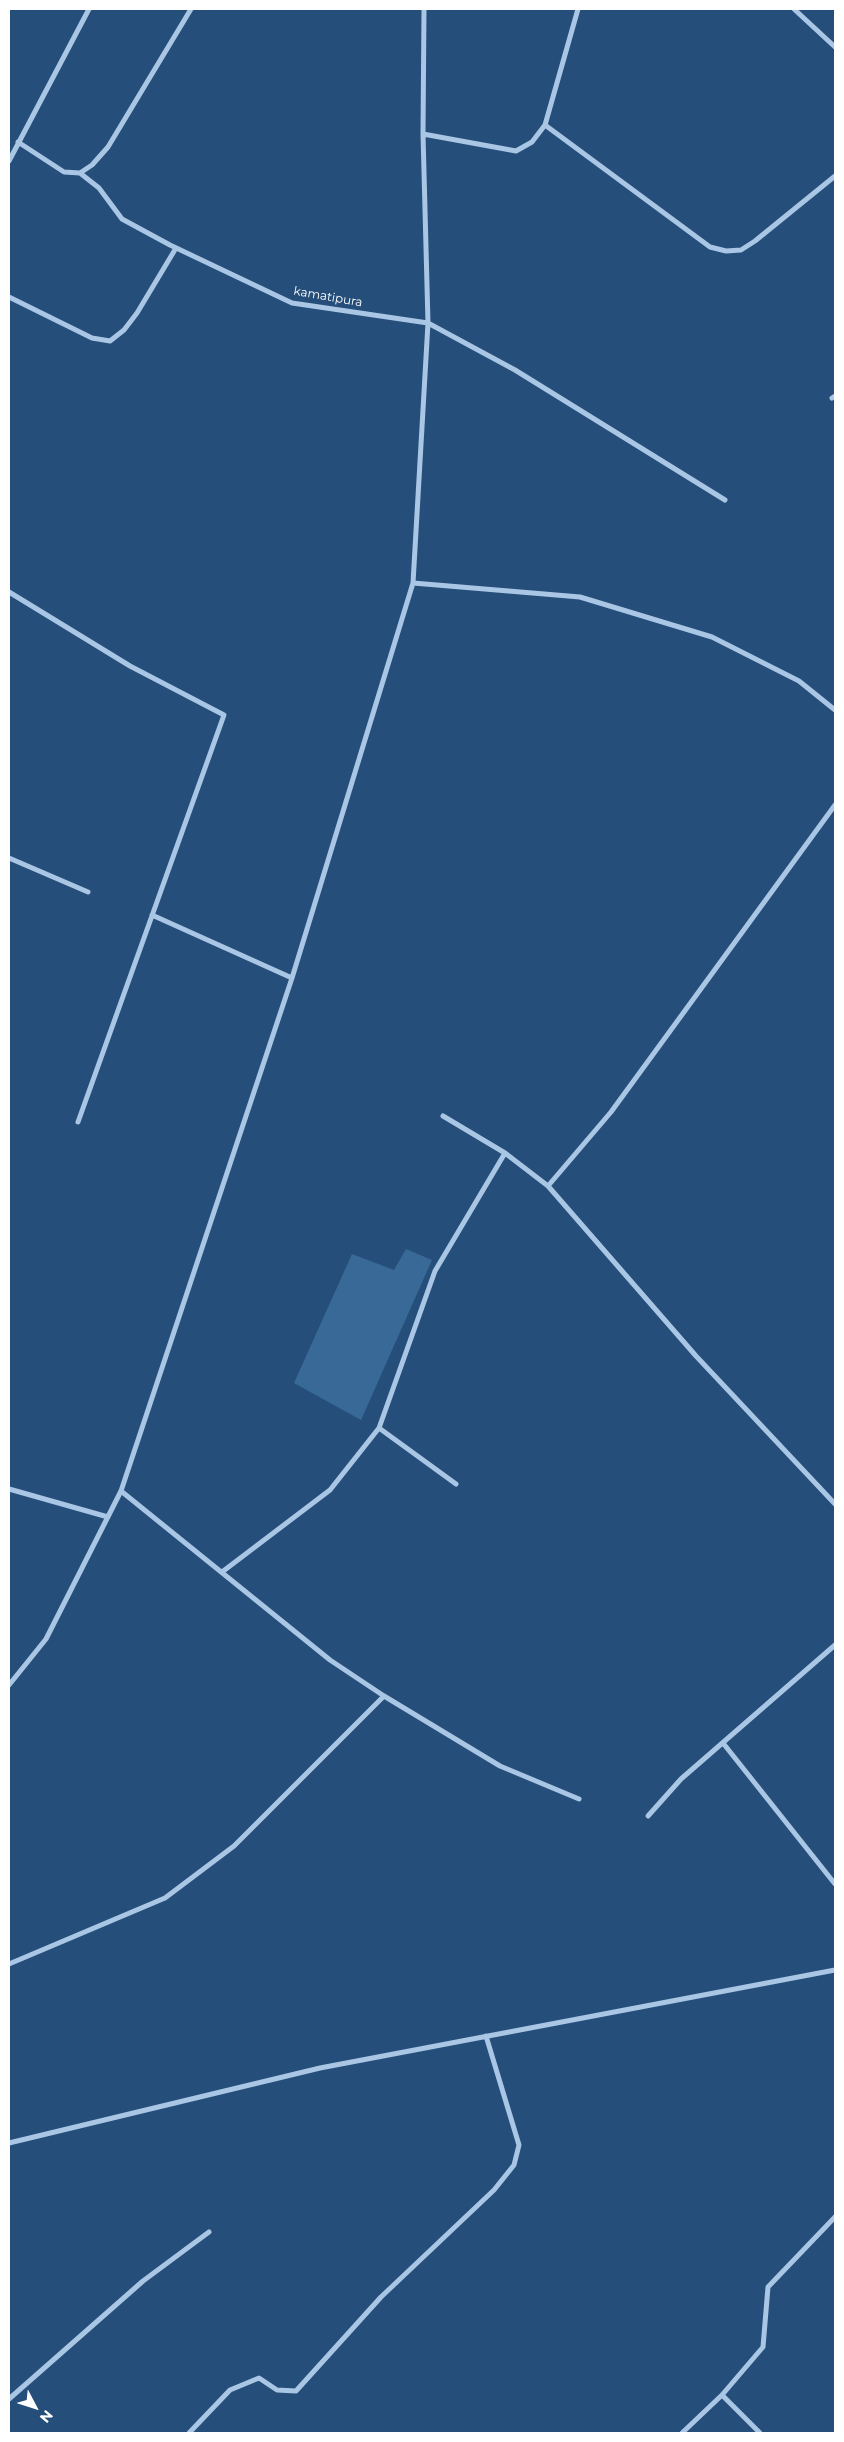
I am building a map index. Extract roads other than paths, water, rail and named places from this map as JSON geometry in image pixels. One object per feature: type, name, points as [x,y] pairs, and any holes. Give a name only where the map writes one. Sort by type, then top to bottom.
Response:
[{"type":"street","points":[[9,161],[89,9]]},
{"type":"street","points":[[18,142],[64,172],[80,173],[92,165],[108,147],[191,9]]},
{"type":"street","points":[[9,1685],[46,1639],[121,1491],[292,978],[413,583],[428,323],[424,134],[424,9]]},
{"type":"street","points":[[424,134],[516,151],[532,142],[545,125],[578,9]]},
{"type":"street","points":[[794,9],[835,47]]},
{"type":"street","points":[[545,125],[710,247],[726,251],[741,250],[755,241],[835,176]]},
{"type":"street","name":"kamatipura","points":[[80,173],[99,188],[122,219],[176,248],[292,303],[428,323]]},
{"type":"street","points":[[9,297],[92,338],[110,341],[124,330],[138,313],[176,248]]},
{"type":"street","points":[[428,323],[515,370],[725,500]]},
{"type":"street","points":[[413,583],[580,597],[712,637],[799,681],[835,710]]},
{"type":"street","points":[[9,592],[130,666],[224,715],[78,1122]]},
{"type":"street","points":[[548,1186],[611,1112],[835,805]]},
{"type":"street","points":[[9,858],[88,892]]},
{"type":"street","points":[[152,915],[292,978]]},
{"type":"street","points":[[443,1116],[505,1153],[548,1186],[696,1356],[835,1504]]},
{"type":"street","points":[[222,1572],[330,1490],[379,1428],[435,1271],[505,1153]]},
{"type":"street","points":[[379,1428],[456,1484]]},
{"type":"street","points":[[9,1489],[108,1517]]},
{"type":"street","points":[[121,1491],[330,1660],[384,1696],[500,1766],[579,1799]]},
{"type":"street","points":[[648,1816],[681,1780],[835,1645]]},
{"type":"street","points":[[9,1964],[165,1898],[234,1846],[384,1696]]},
{"type":"street","points":[[723,1743],[835,1884]]},
{"type":"street","points":[[9,2143],[320,2068],[835,1970]]},
{"type":"street","points":[[189,2433],[230,2390],[259,2378],[277,2390],[296,2391],[381,2297],[494,2190],[514,2165],[519,2145],[486,2036]]},
{"type":"street","points":[[682,2433],[722,2394],[763,2347],[768,2287],[835,2217]]},
{"type":"street","points":[[9,2398],[143,2281],[209,2232]]},
{"type":"street","points":[[722,2394],[760,2433]]}]
